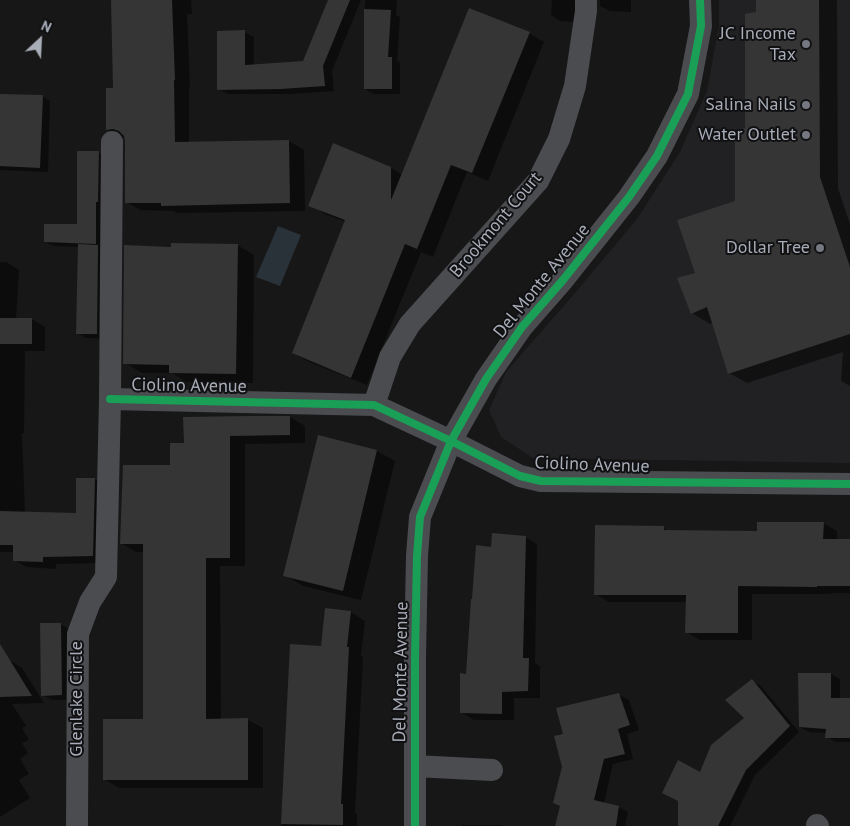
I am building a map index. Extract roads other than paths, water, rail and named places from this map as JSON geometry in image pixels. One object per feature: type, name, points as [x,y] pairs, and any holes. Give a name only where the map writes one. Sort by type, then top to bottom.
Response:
[{"type":"street","name":"Brookmont Court","points":[[374,405],[390,357],[410,324],[538,181],[559,139],[575,86],[586,0]]},
{"type":"street","name":"Del Monte Avenue","points":[[415,826],[415,648],[417,556],[420,517],[451,441],[486,378],[522,327],[563,280],[629,197],[657,156],[688,94],[701,26],[700,0]]},
{"type":"street","points":[[110,400],[112,142]]},
{"type":"street","name":"Ciolino Avenue","points":[[110,400],[374,405],[520,476],[541,482],[850,484]]},
{"type":"street","name":"Glenlake Circle","points":[[77,826],[78,634],[90,602],[106,576],[110,400]]},
{"type":"street","name":"Del Monte Avenue","points":[[415,766],[492,770]]},
{"type":"place","name":"JC Income Tax","points":[[806,44]]},
{"type":"place","name":"Salina Nails","points":[[806,105]]},
{"type":"place","name":"Water Outlet","points":[[806,135]]},
{"type":"place","name":"Dollar Tree","points":[[820,248]]}]
